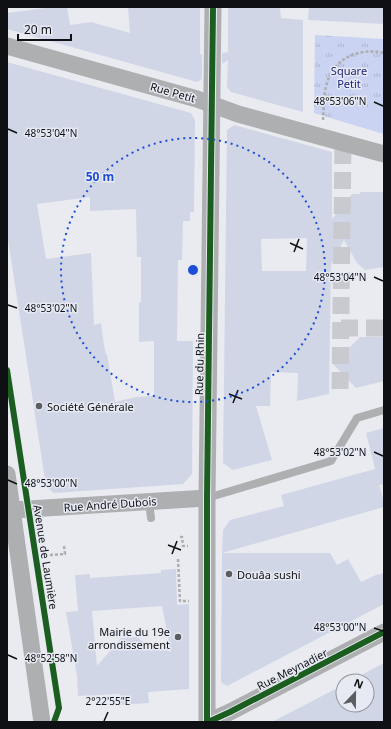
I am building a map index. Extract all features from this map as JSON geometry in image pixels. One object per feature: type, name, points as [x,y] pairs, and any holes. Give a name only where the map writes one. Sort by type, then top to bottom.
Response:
[{"type":"street","name":"Rue du Rhin","points":[[207,722],[213,7]]},
{"type":"street","name":"Rue Petit","points":[[7,46],[213,105],[238,114],[384,154]]},
{"type":"street","points":[[7,474],[42,722]]},
{"type":"street","name":"Rue André Dubois","points":[[13,510],[150,510],[208,498]]},
{"type":"street","name":"Rue Meynadier","points":[[207,722],[237,709],[384,632]]},
{"type":"lane","points":[[208,498],[331,461],[357,418],[384,410]]},
{"type":"path","points":[[323,123],[326,86],[336,66],[347,57],[358,52],[372,51],[384,53]]},
{"type":"path","points":[[180,537],[182,537],[183,546],[188,546]]},
{"type":"path","points":[[50,555],[65,554],[64,546],[66,546]]},
{"type":"path","points":[[178,559],[180,601],[189,601]]},
{"type":"green space","name":"Square Petit","points":[[315,35],[384,39],[384,134],[314,113]]},
{"type":"green space","points":[[336,99],[384,113],[384,134],[331,118]]},
{"type":"building","points":[[67,7],[70,25],[91,22],[130,33],[128,7],[200,7],[200,55],[202,54],[202,79],[197,82],[7,29],[7,13]]},
{"type":"building","points":[[228,7],[280,7],[281,18],[303,20],[303,112],[231,92],[227,87],[228,60],[222,64],[222,53],[228,52]]},
{"type":"building","points":[[309,7],[384,7],[384,24],[308,20]]},
{"type":"building","points":[[7,62],[191,113],[195,120],[194,212],[190,212],[190,221],[183,221],[182,260],[178,260],[177,341],[193,341],[192,474],[183,484],[54,493],[46,486],[7,233]],"holes":[[[90,197],[90,211],[136,209],[137,257],[141,257],[139,342],[154,341],[154,396],[136,397],[115,402],[101,323],[94,325],[91,253],[46,259],[37,204]]]},
{"type":"building","points":[[234,125],[332,152],[332,219],[352,194],[360,194],[360,192],[384,192],[384,267],[365,270],[357,263],[344,240],[331,265],[329,394],[297,401],[298,373],[271,372],[270,406],[256,406],[272,460],[233,470],[223,463],[227,130]],"holes":[[[307,238],[306,271],[262,271],[261,239]]]},
{"type":"building","points":[[360,337],[384,337],[384,381],[356,388],[333,364]]},
{"type":"building","points":[[384,428],[384,484],[379,485],[384,507],[222,553],[223,530],[230,520],[284,506],[281,495],[375,469],[366,433]]},
{"type":"building","points":[[222,553],[330,553],[337,565],[348,559],[361,582],[384,572],[384,604],[227,686],[221,682]]},
{"type":"building","name":"Mairie du 19e arrondissement","points":[[176,569],[177,605],[189,604],[189,689],[148,692],[149,703],[120,705],[120,694],[78,696],[77,676],[66,612],[78,611],[75,575],[90,574],[90,578],[161,573],[161,570]],"holes":[[[162,606],[171,652],[140,640],[139,637],[121,638],[97,666],[92,611]]]},
{"type":"building","points":[[384,663],[384,722],[272,722],[335,689],[335,713],[375,713],[375,673],[365,673]]},
{"type":"tunnel","points":[[340,389],[343,143]]},
{"type":"tunnel","points":[[341,328],[384,328]]},
{"type":"cycle path","points":[[207,722],[207,498],[213,7]]},
{"type":"cycle path","name":"Avenue de Laumière","points":[[7,370],[59,708],[54,722]]},
{"type":"cycle path","points":[[208,722],[384,632]]},
{"type":"place","name":"Société Générale","points":[[39,406]]},
{"type":"place","name":"Douâa sushi","points":[[229,574]]},
{"type":"place","name":"Mairie du 19e arrondissement","points":[[178,637]]}]
